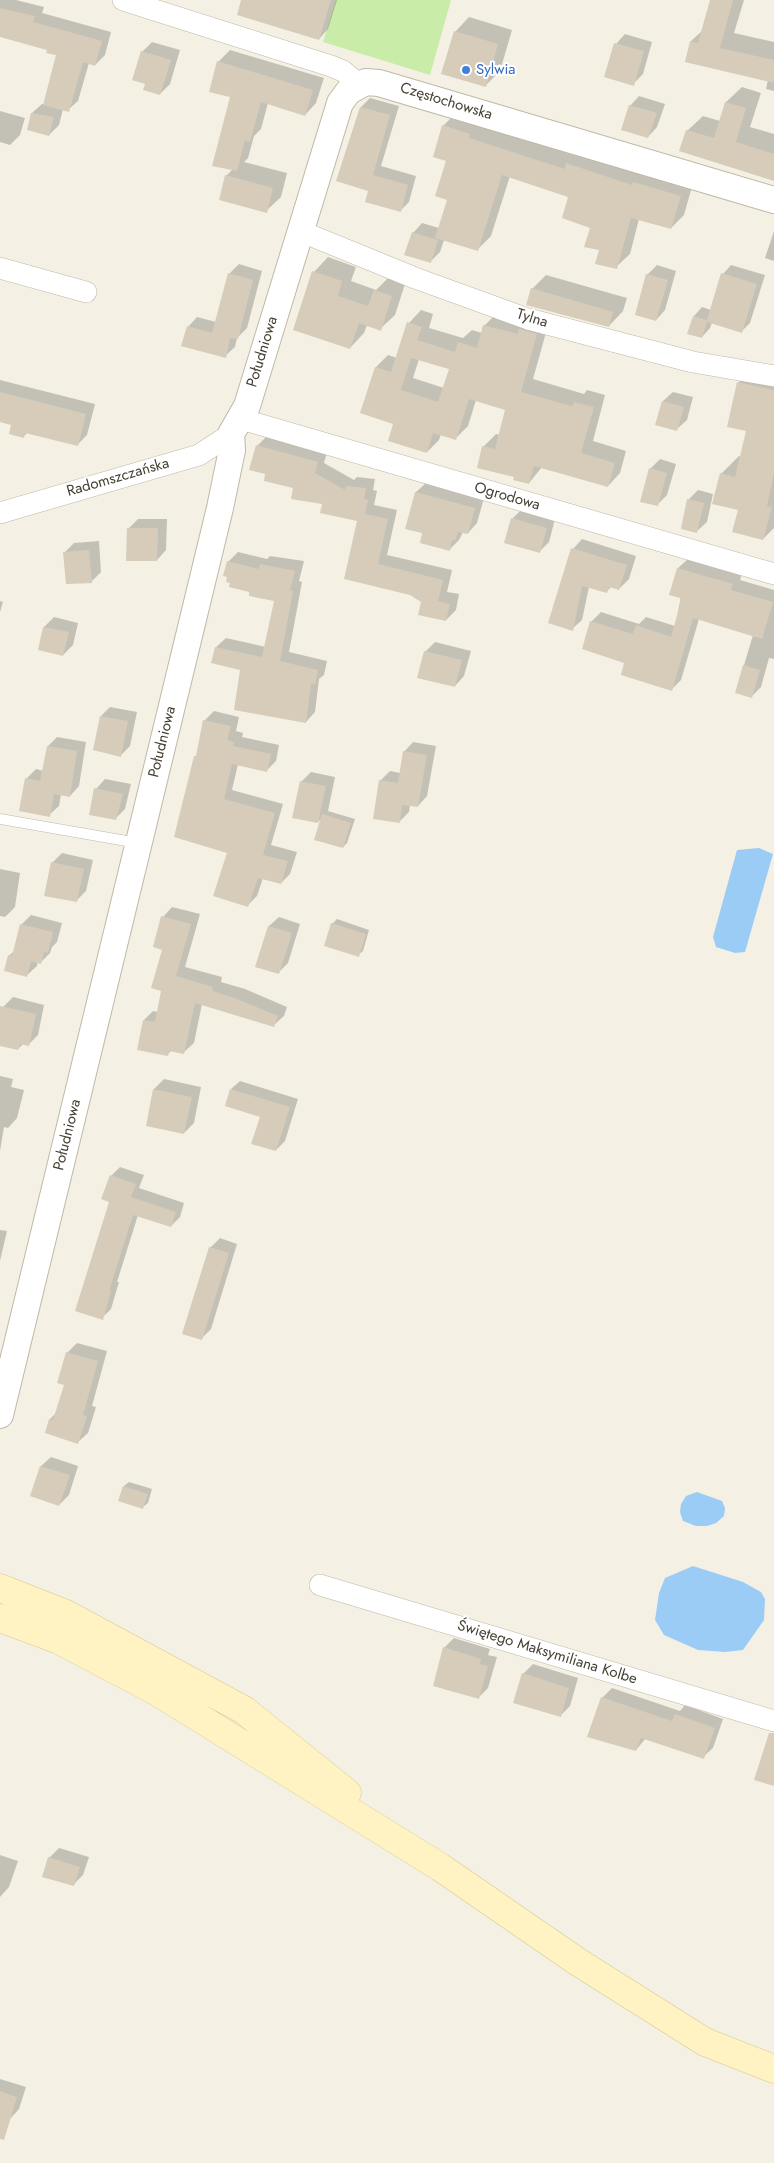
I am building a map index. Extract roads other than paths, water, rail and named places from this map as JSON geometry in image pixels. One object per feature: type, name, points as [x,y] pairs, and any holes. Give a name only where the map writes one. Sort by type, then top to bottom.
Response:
[{"type":"main road","points":[[0,1588],[66,1614],[244,1710],[440,1867]]},
{"type":"main road","points":[[0,1618],[58,1640],[156,1691],[440,1867],[578,1962],[705,2042],[774,2069]]},
{"type":"street","points":[[122,0],[331,66],[342,71],[360,85]]},
{"type":"street","name":"Częstochowska","points":[[360,85],[366,82],[386,84],[774,200]]},
{"type":"street","name":"Południowa","points":[[0,1416],[145,844],[220,508],[236,426],[247,406],[340,103],[348,92],[360,85]]},
{"type":"street","name":"Tylna","points":[[300,231],[415,278],[528,319],[693,362],[774,376]]},
{"type":"street","points":[[0,268],[86,292]]},
{"type":"street","name":"Radomszczańska","points":[[0,513],[199,455],[236,426]]},
{"type":"street","name":"Ogrodowa","points":[[236,426],[774,574]]},
{"type":"street","name":"Świętego Maksymiliana Kolbe","points":[[320,1585],[774,1721]]},
{"type":"lane","points":[[0,819],[145,844]]},
{"type":"water","points":[[759,848],[773,854],[745,952],[735,953],[716,947],[713,937],[737,850]]},
{"type":"water","points":[[697,1492],[722,1501],[725,1508],[724,1516],[716,1523],[707,1526],[696,1526],[683,1521],[680,1512],[681,1504],[686,1496]]},
{"type":"water","points":[[693,1566],[743,1582],[761,1592],[765,1599],[764,1620],[743,1650],[725,1652],[698,1650],[664,1635],[655,1620],[659,1593],[665,1578]]},
{"type":"place","name":"Sylwia","points":[[466,70]]}]
